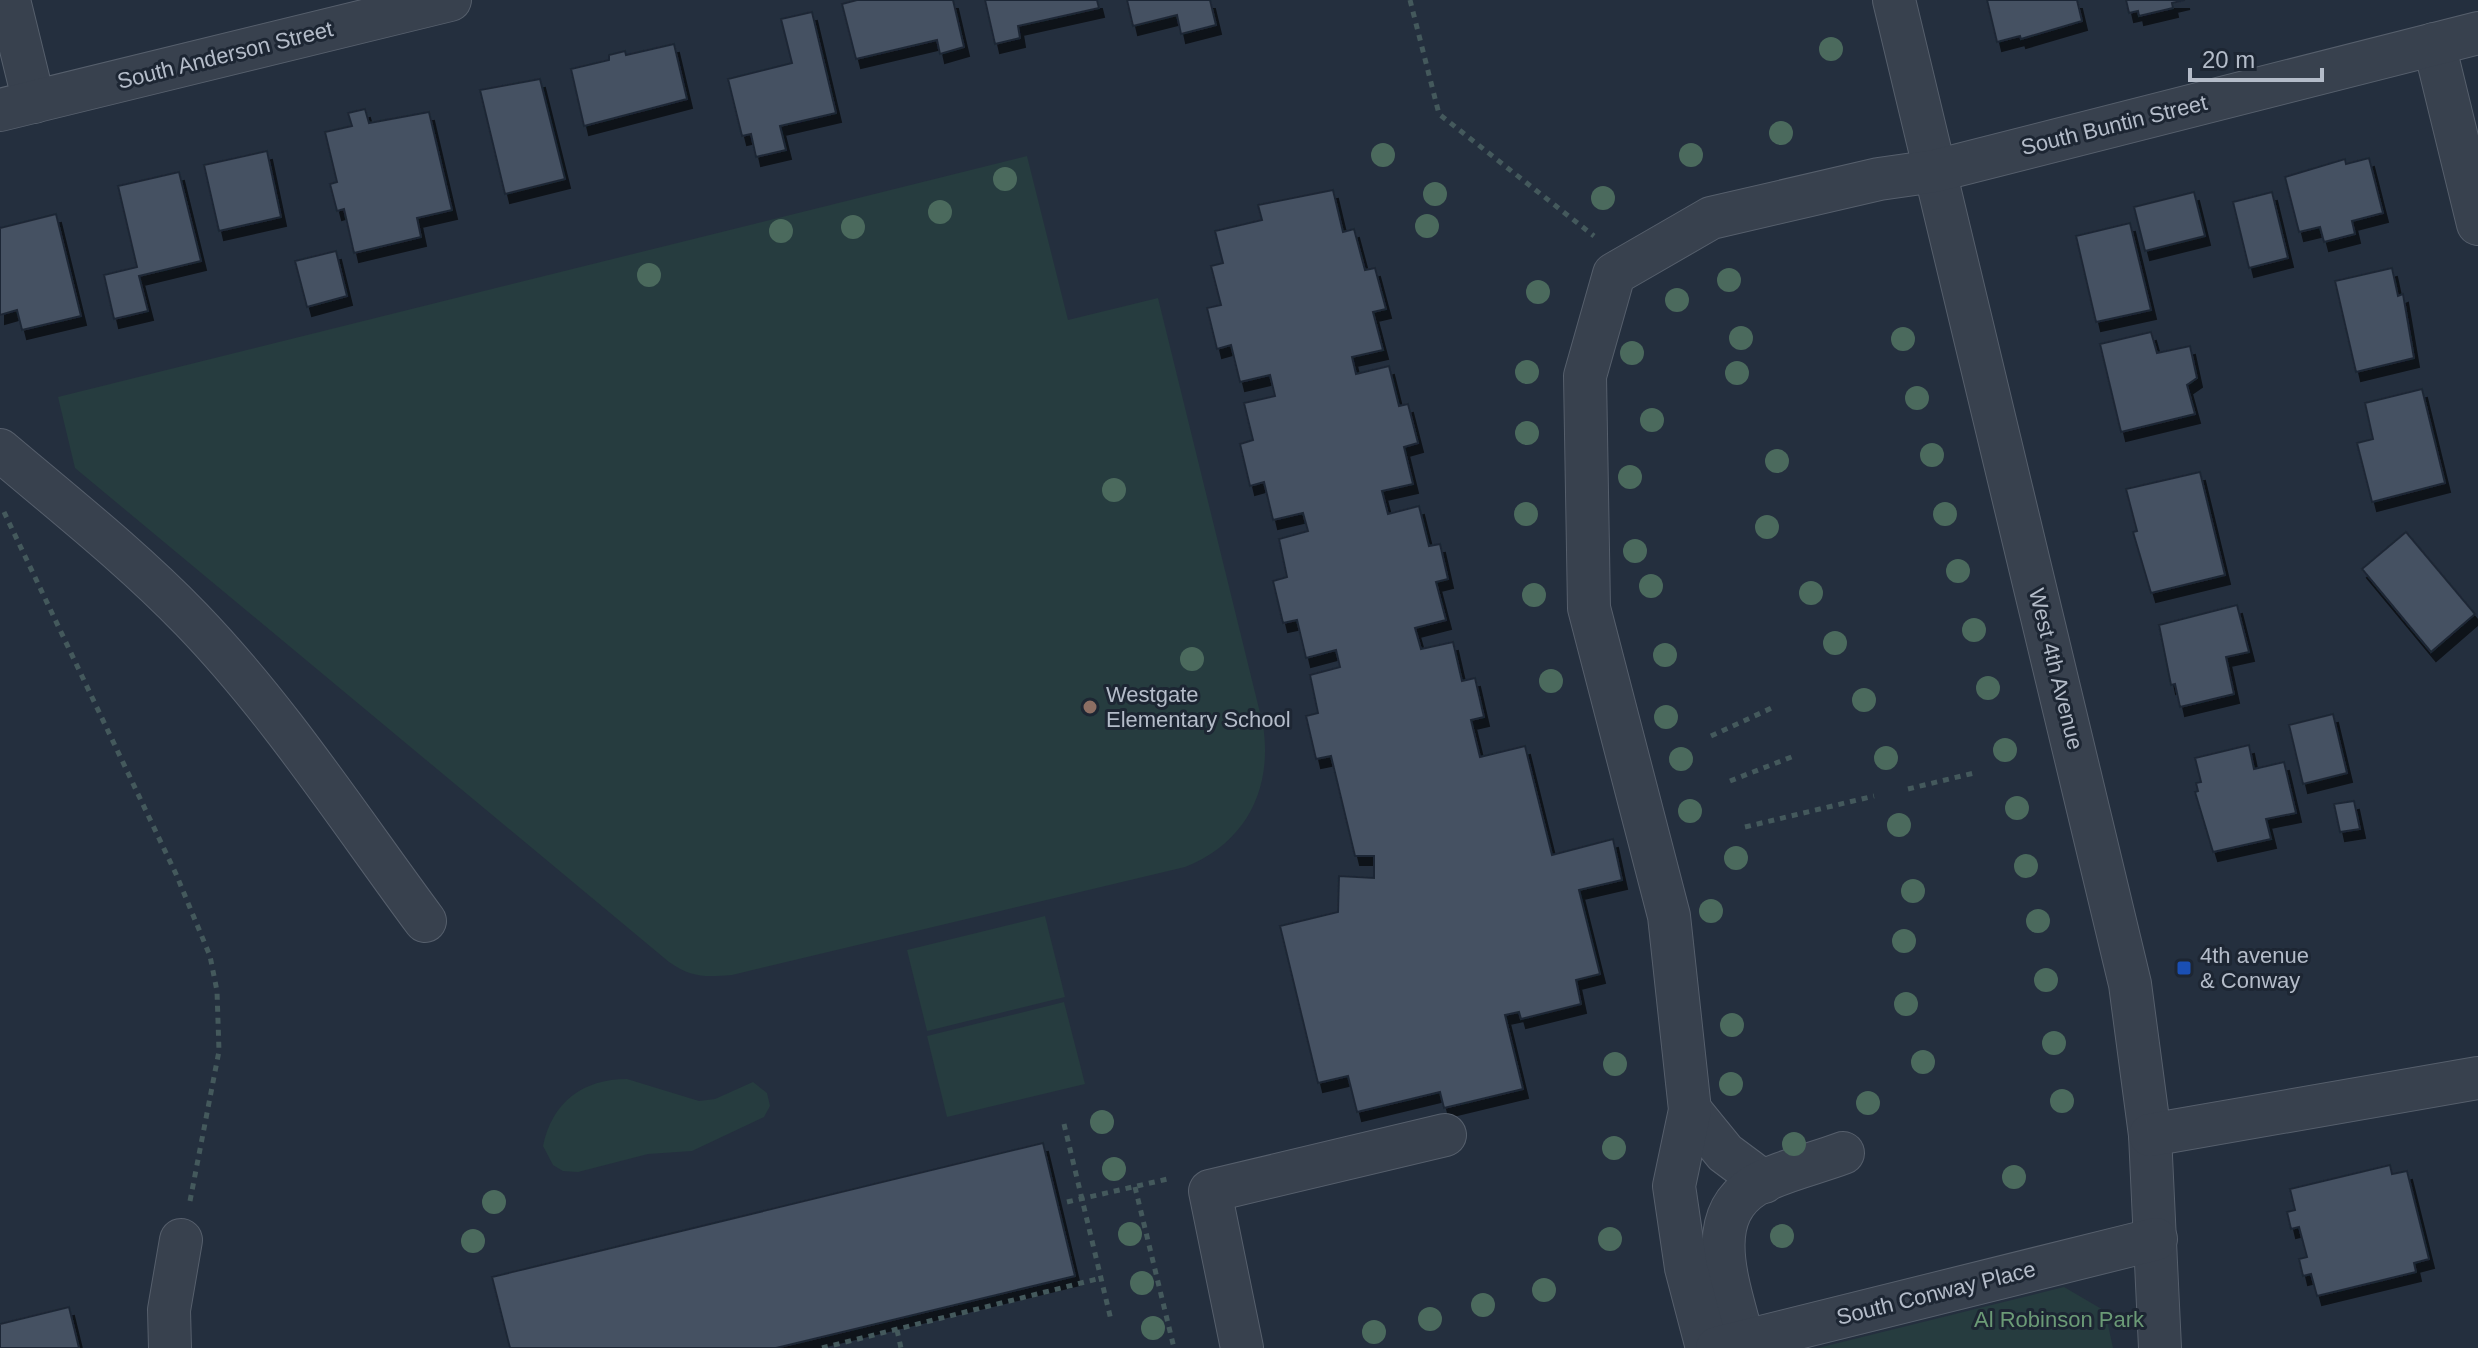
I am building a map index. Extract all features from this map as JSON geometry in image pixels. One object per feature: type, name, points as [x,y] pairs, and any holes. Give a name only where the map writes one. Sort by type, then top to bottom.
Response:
[{"type":"street","points":[[9,0],[17,106]]},
{"type":"street","name":"South Anderson Street","points":[[17,106],[450,0]]},
{"type":"street","name":"West 4th Avenue","points":[[1894,0],[2130,984],[2150,1135],[2160,1348]]},
{"type":"street","name":"South Buntin Street","points":[[1690,1110],[1669,916],[1589,608],[1585,376],[1614,274],[1711,218],[1879,179],[1935,171],[2478,33]]},
{"type":"street","points":[[2434,44],[2478,224]]},
{"type":"street","points":[[0,450],[147,576],[192,621],[279,726],[425,921]]},
{"type":"street","points":[[2150,1135],[2478,1078]]},
{"type":"street","points":[[1690,1110],[1725,1153],[1764,1182]]},
{"type":"street","points":[[1690,1110],[1674,1186],[1686,1268],[1722,1346]]},
{"type":"street","points":[[1242,1348],[1210,1191],[1445,1135]]},
{"type":"street","points":[[1722,1346],[1722,1253],[1728,1212],[1754,1186],[1843,1153]]},
{"type":"street","name":"South Conway Place","points":[[1722,1346],[2156,1239]]},
{"type":"street","points":[[170,1348],[169,1310],[181,1240]]},
{"type":"path","points":[[1410,0],[1439,114],[1594,237]]},
{"type":"path","points":[[0,504],[176,874],[210,956],[217,991],[219,1051],[181,1240]]},
{"type":"path","points":[[1711,736],[1776,706]]},
{"type":"path","points":[[1730,781],[1794,756]]},
{"type":"path","points":[[1908,789],[1974,773]]},
{"type":"path","points":[[1745,827],[1874,796]]},
{"type":"path","points":[[1064,1124],[1111,1320]]},
{"type":"path","points":[[1067,1202],[1176,1177]]},
{"type":"path","points":[[1135,1187],[1174,1348]]},
{"type":"path","points":[[822,1348],[1101,1278]]},
{"type":"path","points":[[897,1330],[901,1348]]},
{"type":"path","points":[[857,1339],[860,1348]]},
{"type":"green space","points":[[1027,156],[1068,320],[1158,298],[1263,725],[1264,771],[1251,811],[1224,844],[1185,867],[732,975],[692,974],[669,962],[75,468],[58,397]]},
{"type":"green space","points":[[1045,916],[1065,997],[927,1031],[907,950]]},
{"type":"green space","points":[[1064,1002],[1085,1084],[947,1117],[927,1036]]},
{"type":"green space","points":[[627,1079],[699,1101],[715,1099],[753,1082],[767,1093],[770,1106],[764,1117],[692,1151],[648,1154],[578,1172],[563,1171],[553,1165],[543,1146],[547,1130],[562,1105],[597,1083]]},
{"type":"green space","name":"Al Robinson Park","points":[[2064,1287],[2105,1311],[2113,1348],[1818,1348]]},
{"type":"building","points":[[857,0],[953,0],[964,47],[940,54],[937,40],[856,59],[842,4]]},
{"type":"building","points":[[985,0],[1097,0],[1099,8],[1018,26],[1020,38],[995,44]]},
{"type":"building","points":[[1127,0],[1210,0],[1216,25],[1181,34],[1177,15],[1133,26]]},
{"type":"building","points":[[1987,0],[2077,0],[2082,21],[2021,39],[2020,36],[1997,42]]},
{"type":"building","points":[[2126,0],[2185,0],[2172,3],[2173,8],[2139,16],[2138,11],[2129,13]]},
{"type":"building","points":[[812,12],[836,113],[780,126],[786,150],[756,157],[751,134],[742,136],[728,79],[792,63],[781,19]]},
{"type":"building","points":[[674,44],[687,99],[584,126],[571,69],[609,60],[609,55],[625,51],[626,55]]},
{"type":"building","points":[[540,79],[565,179],[505,194],[480,90]]},
{"type":"building","points":[[365,109],[369,123],[429,112],[452,210],[417,218],[421,237],[354,253],[344,209],[337,211],[330,184],[337,182],[325,132],[352,126],[348,113]]},
{"type":"building","points":[[267,151],[281,217],[219,231],[204,165]]},
{"type":"building","points":[[2369,158],[2383,213],[2352,221],[2355,234],[2324,242],[2320,227],[2299,232],[2285,177],[2345,159],[2346,164]]},
{"type":"building","points":[[179,172],[201,261],[139,276],[148,311],[114,319],[104,275],[137,267],[118,186]]},
{"type":"building","points":[[1333,190],[1343,232],[1354,229],[1365,270],[1375,268],[1386,309],[1373,312],[1383,350],[1352,357],[1356,374],[1389,366],[1399,406],[1408,404],[1418,443],[1404,447],[1413,484],[1382,491],[1388,514],[1419,506],[1429,546],[1440,544],[1448,579],[1436,582],[1446,620],[1415,628],[1421,649],[1453,642],[1462,681],[1475,678],[1484,717],[1471,720],[1480,757],[1525,746],[1552,855],[1613,839],[1622,880],[1579,890],[1600,974],[1576,980],[1581,1004],[1521,1019],[1519,1012],[1505,1015],[1523,1089],[1444,1108],[1440,1092],[1357,1112],[1348,1076],[1318,1083],[1280,926],[1338,912],[1339,876],[1374,878],[1374,856],[1355,856],[1331,756],[1316,759],[1306,716],[1318,713],[1310,675],[1340,667],[1336,650],[1306,658],[1297,620],[1283,623],[1273,581],[1287,577],[1279,539],[1308,531],[1303,513],[1273,520],[1264,482],[1250,486],[1240,444],[1253,440],[1244,403],[1275,396],[1270,375],[1240,382],[1231,345],[1217,349],[1207,308],[1221,305],[1211,266],[1223,263],[1215,231],[1262,220],[1258,205]]},
{"type":"building","points":[[2194,192],[2205,236],[2145,251],[2134,207]]},
{"type":"building","points":[[2272,192],[2288,258],[2249,268],[2233,202]]},
{"type":"building","points":[[56,214],[81,316],[22,330],[17,310],[0,315],[0,228]]},
{"type":"building","points":[[2130,223],[2151,310],[2096,322],[2076,236]]},
{"type":"building","points":[[336,251],[347,296],[307,307],[295,261]]},
{"type":"building","points":[[2392,268],[2398,296],[2403,294],[2414,358],[2356,372],[2335,281]]},
{"type":"building","points":[[2151,332],[2157,353],[2190,346],[2197,378],[2187,385],[2195,414],[2121,432],[2100,344]]},
{"type":"building","points":[[2422,389],[2445,483],[2372,502],[2357,443],[2373,439],[2365,403]]},
{"type":"building","points":[[2200,472],[2225,575],[2151,593],[2133,532],[2137,531],[2126,489]]},
{"type":"building","points":[[2406,532],[2475,614],[2431,652],[2362,569]]},
{"type":"building","points":[[2237,605],[2249,652],[2226,657],[2234,694],[2180,707],[2175,684],[2171,685],[2159,625]]},
{"type":"building","points":[[2333,714],[2347,773],[2303,784],[2289,725]]},
{"type":"building","points":[[2249,745],[2254,769],[2284,762],[2296,813],[2266,819],[2271,839],[2213,852],[2195,792],[2198,791],[2196,783],[2201,782],[2195,758]]},
{"type":"building","points":[[2354,801],[2360,829],[2340,832],[2334,804]]},
{"type":"building","points":[[1043,1143],[1075,1276],[776,1348],[510,1348],[492,1277]]},
{"type":"building","points":[[2390,1165],[2392,1174],[2407,1171],[2429,1259],[2414,1263],[2416,1272],[2317,1296],[2311,1274],[2303,1276],[2299,1259],[2307,1257],[2299,1227],[2291,1229],[2287,1212],[2295,1210],[2290,1189]]},
{"type":"building","points":[[69,1307],[79,1348],[0,1348],[0,1324]]},
{"type":"place","name":"Westgate Elementary School","points":[[1090,707]]},
{"type":"place","name":"4th avenue & Conway","points":[[2184,968]]}]
